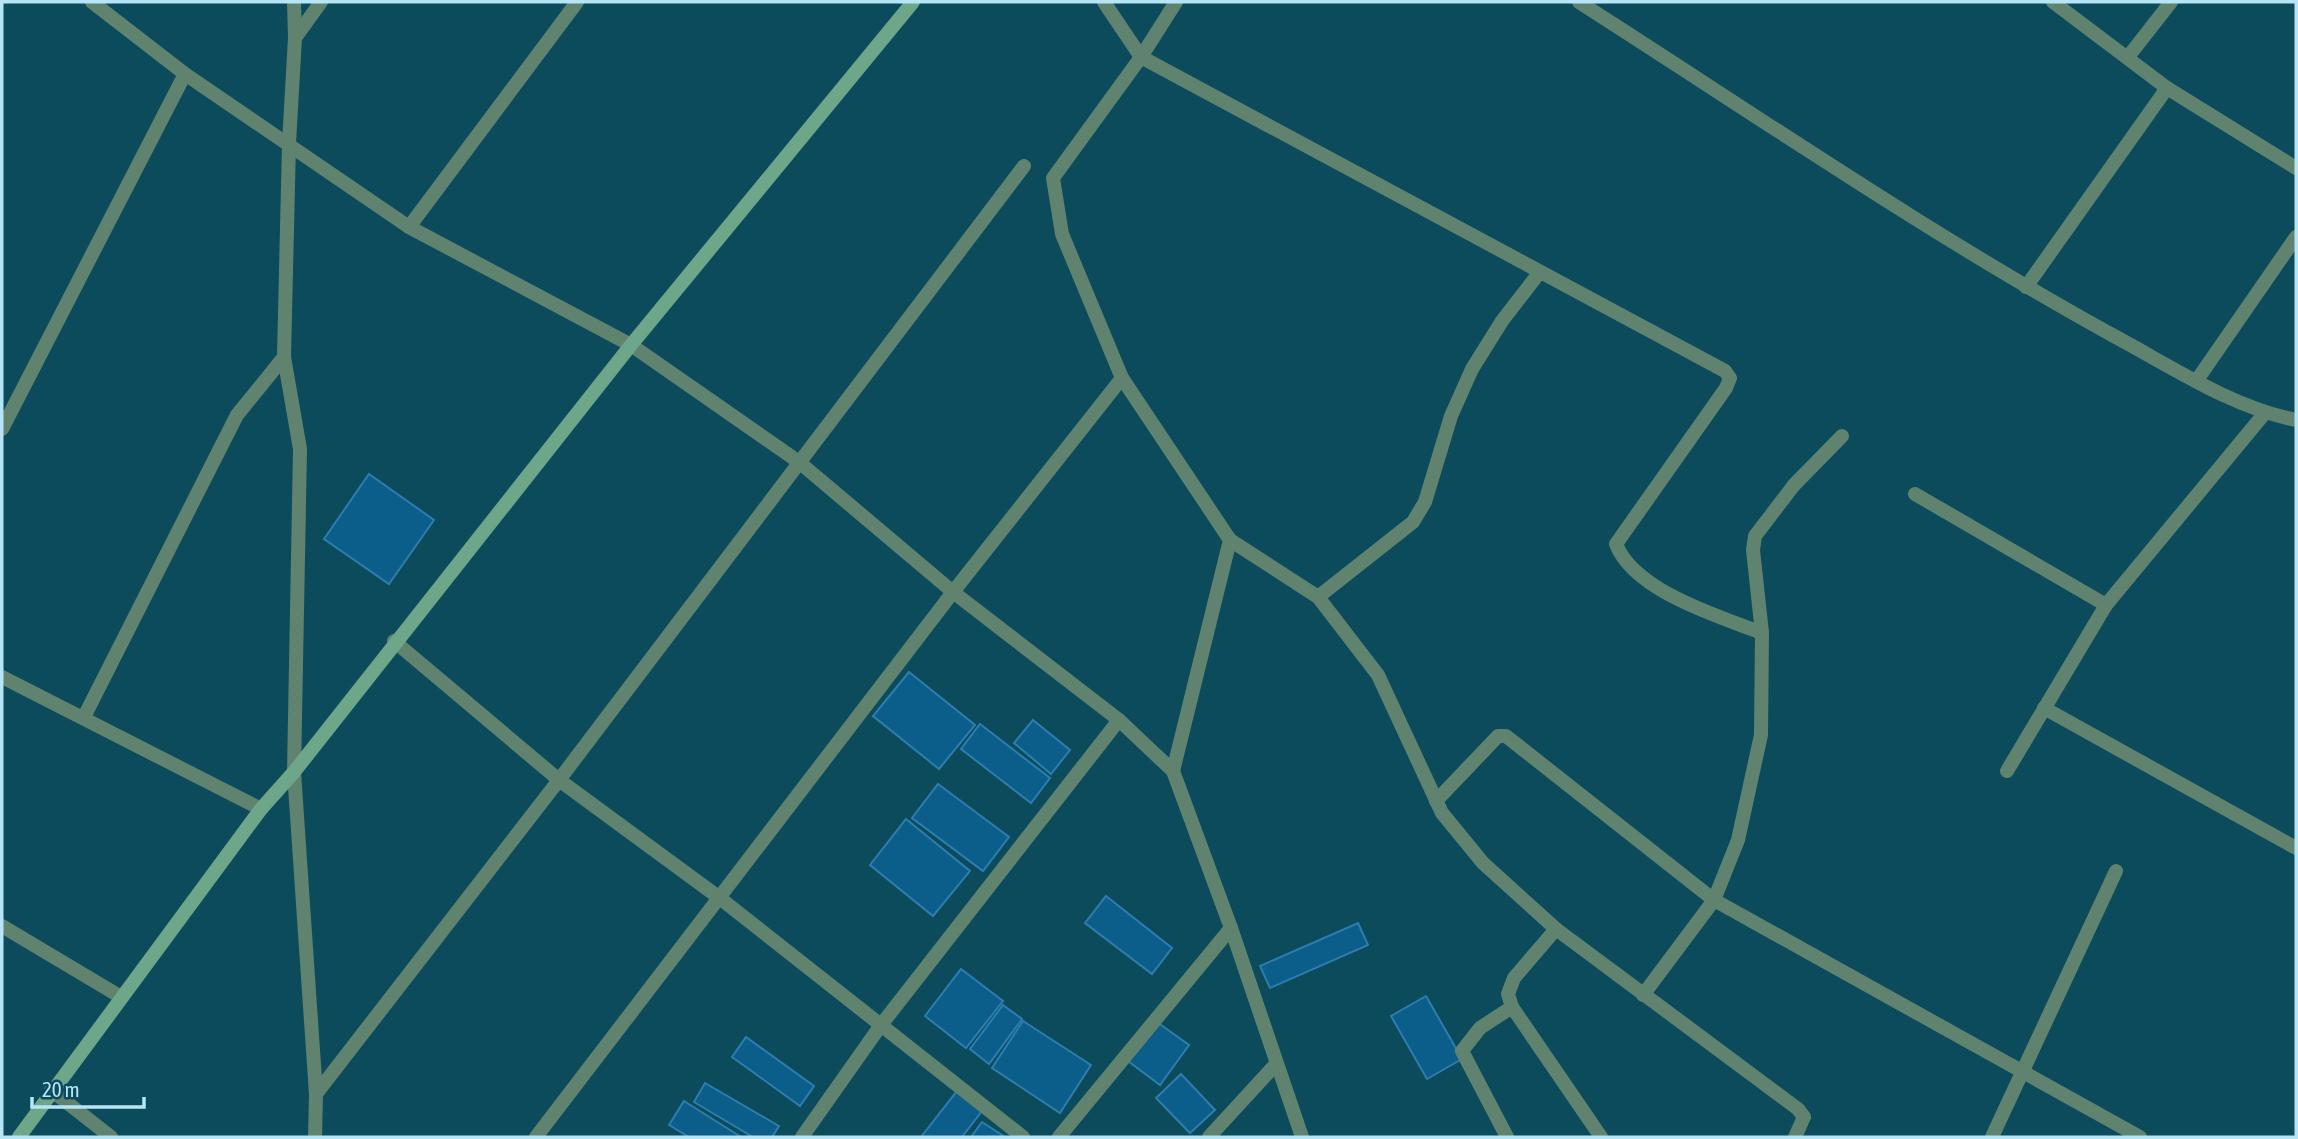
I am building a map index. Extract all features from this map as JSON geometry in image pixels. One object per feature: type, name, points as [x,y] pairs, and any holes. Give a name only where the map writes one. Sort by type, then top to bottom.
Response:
[{"type":"main road","points":[[19,1137],[51,1090],[261,809],[294,772],[631,345],[913,2]]},
{"type":"street","points":[[92,2],[185,74],[409,227],[631,345],[799,462],[953,592],[1119,720],[1173,771],[1231,928],[1302,1137]]},
{"type":"street","points":[[293,2],[295,38],[289,143],[284,357],[300,449],[294,772],[316,1094],[315,1137]]},
{"type":"street","points":[[295,38],[321,2]]},
{"type":"street","points":[[409,227],[577,2]]},
{"type":"street","points":[[1104,2],[1141,57],[1725,372],[1730,379],[1616,544],[1621,556],[1670,597],[1762,633]]},
{"type":"street","points":[[1176,2],[1141,57],[1053,178],[1062,234],[1122,378],[1230,540],[1318,597],[1378,675],[1442,813],[1483,863],[1556,929],[1798,1110],[1804,1116],[1795,1137]]},
{"type":"street","points":[[1579,2],[2026,288],[2264,414],[2296,420]]},
{"type":"street","points":[[2053,2],[2167,88],[2296,168]]},
{"type":"street","points":[[2128,57],[2171,2]]},
{"type":"street","points":[[2,429],[185,74]]},
{"type":"street","points":[[2026,288],[2167,88]]},
{"type":"street","points":[[316,1094],[559,780],[1024,166]]},
{"type":"street","points":[[2197,380],[2296,237]]},
{"type":"street","points":[[1318,597],[1413,522],[1425,502],[1451,416],[1472,369],[1502,321],[1539,273]]},
{"type":"street","points":[[84,717],[237,415],[284,357]]},
{"type":"street","points":[[536,1137],[953,592],[1122,378]]},
{"type":"street","points":[[2007,771],[2106,605],[2264,414]]},
{"type":"street","points":[[1643,995],[1714,900],[1738,840],[1761,734],[1762,633],[1753,550],[1755,536],[1794,485],[1842,436]]},
{"type":"street","points":[[1915,494],[2106,605]]},
{"type":"street","points":[[1173,771],[1230,540]]},
{"type":"street","points":[[394,642],[559,780],[721,898],[1023,1137]]},
{"type":"street","points":[[2,677],[261,809]]},
{"type":"street","points":[[2044,708],[2296,848]]},
{"type":"street","points":[[803,1137],[881,1025],[1119,720]]},
{"type":"street","points":[[1436,801],[1498,736],[1506,736],[1714,900],[2022,1074],[2140,1137]]},
{"type":"street","points":[[1992,1137],[2116,871]]},
{"type":"street","points":[[2,926],[121,997]]},
{"type":"street","points":[[1059,1137],[1231,928]]},
{"type":"street","points":[[1556,929],[1514,978],[1507,994],[1512,1007],[1601,1137]]},
{"type":"street","points":[[1507,1137],[1462,1051],[1480,1028],[1512,1007]]},
{"type":"street","points":[[1209,1137],[1276,1063]]},
{"type":"street","points":[[51,1090],[111,1137]]},
{"type":"building","points":[[369,474],[434,520],[389,584],[324,539]]},
{"type":"building","points":[[909,672],[975,725],[939,769],[873,716]]},
{"type":"building","points":[[1033,720],[1070,750],[1051,774],[1014,743]]},
{"type":"building","points":[[980,724],[1050,778],[1031,803],[961,749]]},
{"type":"building","points":[[938,784],[1009,837],[983,871],[912,818]]},
{"type":"building","points":[[906,819],[970,871],[933,916],[870,865]]},
{"type":"building","points":[[1106,896],[1172,948],[1152,974],[1085,923]]},
{"type":"building","points":[[1358,923],[1368,945],[1270,988],[1260,966]]},
{"type":"building","points":[[961,969],[1003,1001],[966,1048],[925,1016]]},
{"type":"building","points":[[1426,996],[1462,1059],[1427,1079],[1391,1016]]},
{"type":"building","points":[[1003,1005],[1022,1019],[989,1064],[970,1049]]},
{"type":"building","points":[[1023,1021],[1091,1065],[1060,1113],[992,1068]]},
{"type":"building","points":[[1157,1022],[1189,1045],[1160,1085],[1128,1061]]},
{"type":"building","points":[[746,1037],[814,1086],[800,1106],[732,1057]]},
{"type":"building","points":[[1181,1074],[1215,1110],[1190,1133],[1156,1098]]},
{"type":"building","points":[[705,1083],[779,1126],[772,1137],[753,1137],[694,1102]]},
{"type":"building","points":[[957,1091],[982,1111],[962,1137],[921,1137]]},
{"type":"building","points":[[684,1101],[741,1137],[689,1137],[669,1125]]},
{"type":"building","points":[[982,1122],[1005,1137],[971,1137]]}]
